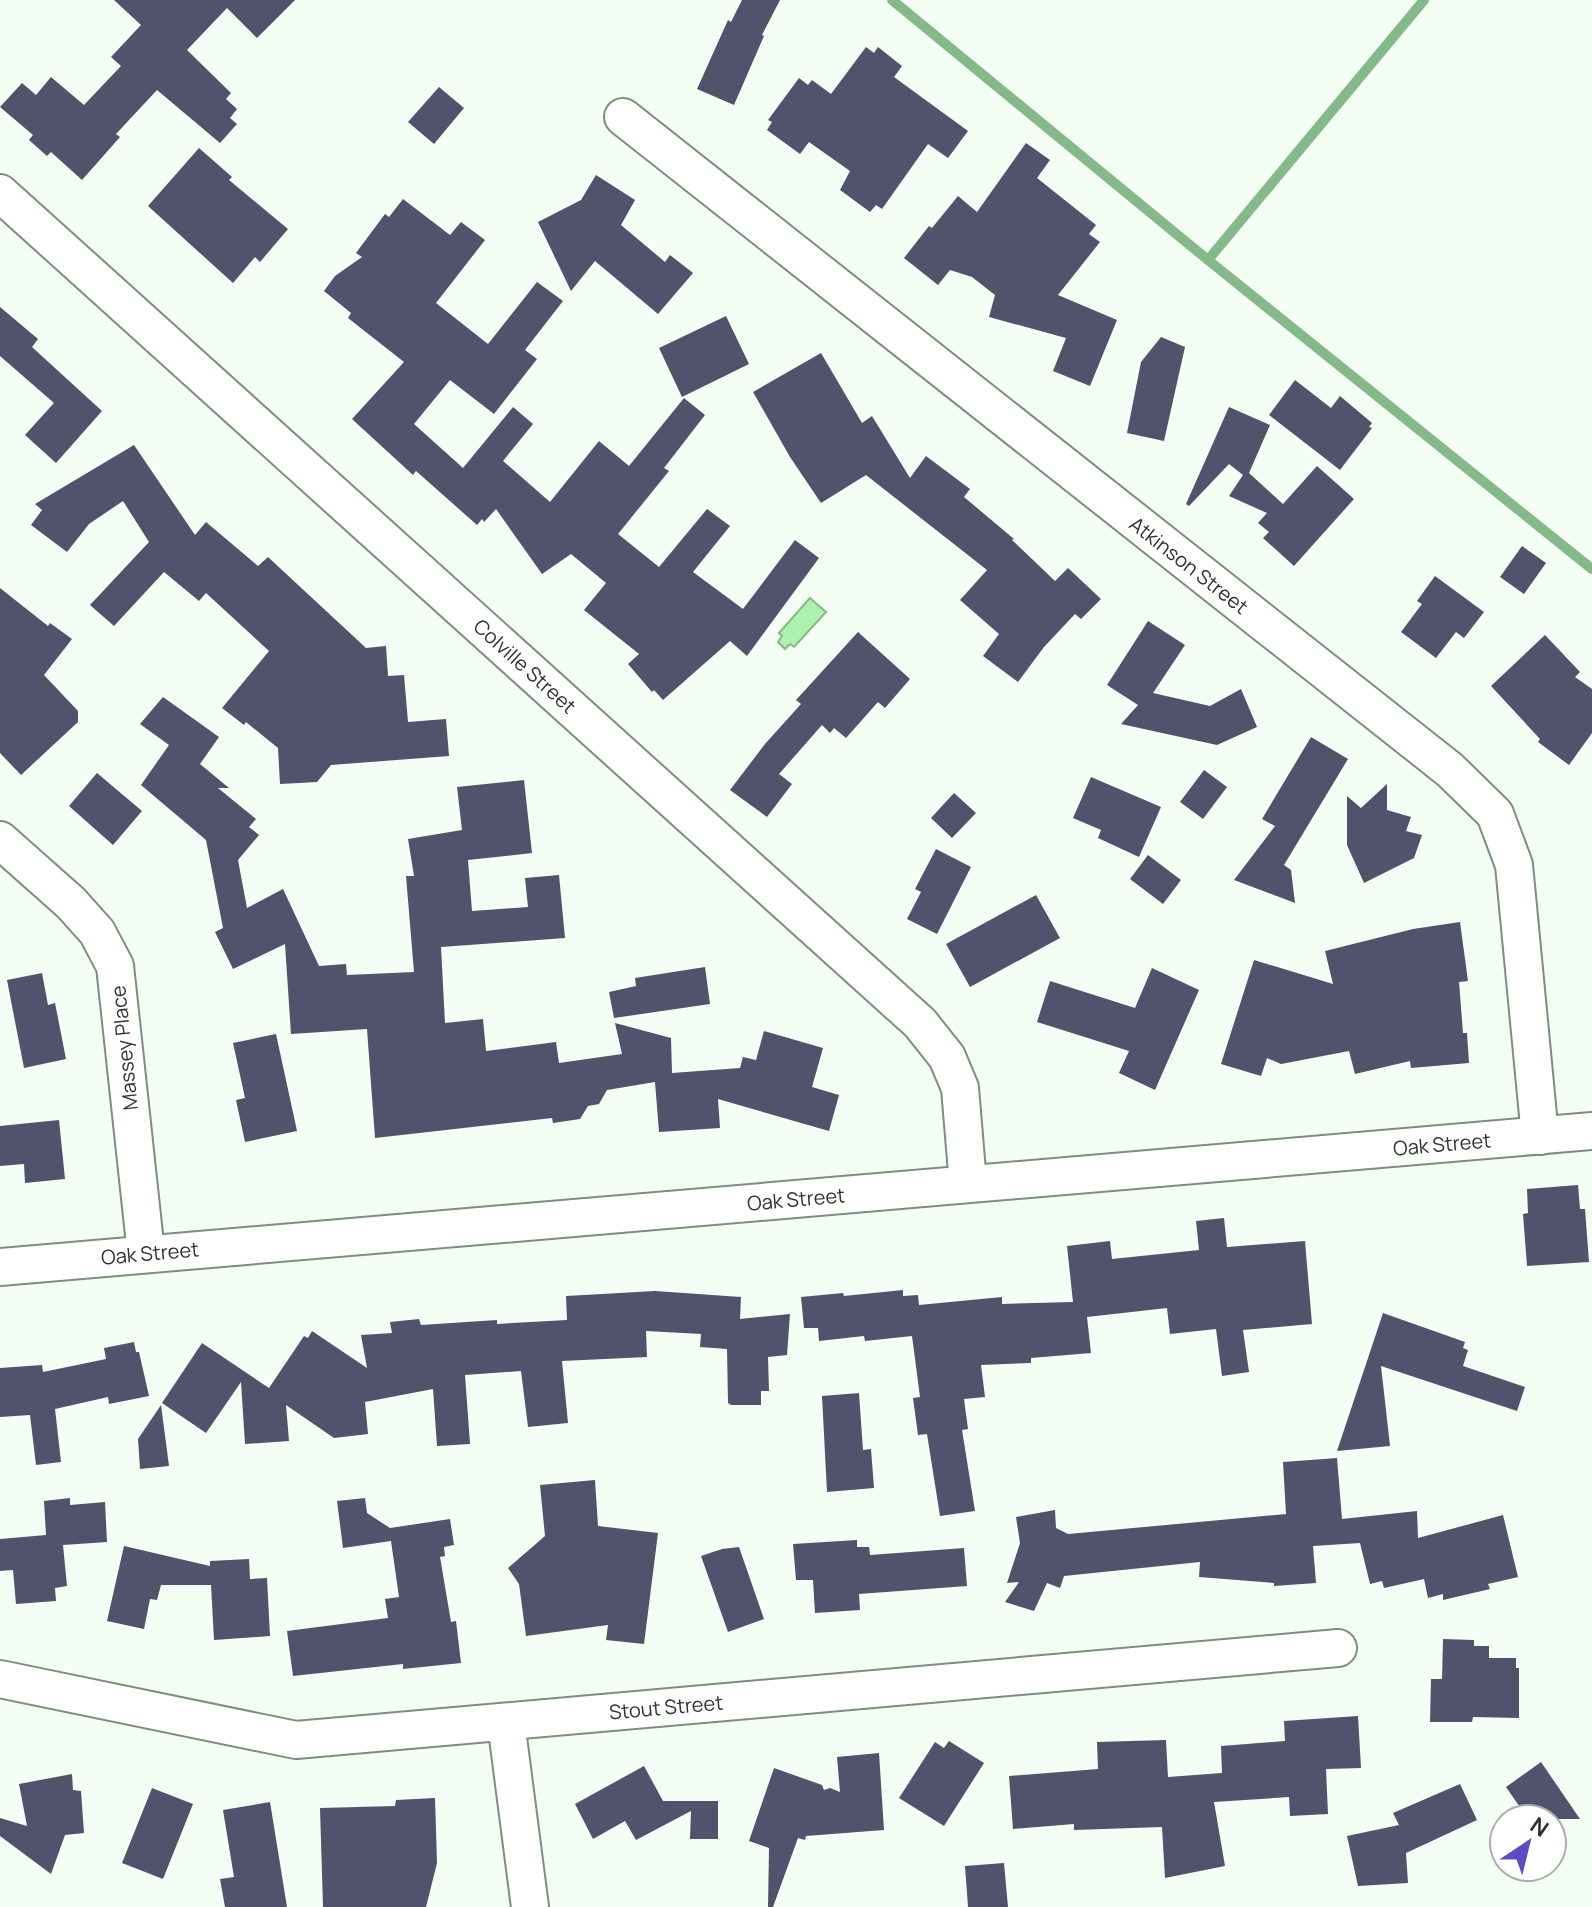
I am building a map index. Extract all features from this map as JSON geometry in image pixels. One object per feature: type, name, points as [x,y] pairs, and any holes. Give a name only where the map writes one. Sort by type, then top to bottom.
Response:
[{"type":"street","name":"Atkinson Street","points":[[623,117],[1450,770],[1495,814],[1514,865],[1540,1136]]},
{"type":"street","name":"Colville Street","points":[[0,193],[920,1023],[947,1057],[960,1088],[968,1184]]},
{"type":"street","name":"Massey Place","points":[[0,840],[80,913],[97,932],[115,966],[146,1253]]},
{"type":"street","name":"Oak Street","points":[[0,1267],[1592,1131]]},
{"type":"street","name":"Stout Street","points":[[0,1679],[296,1740],[1338,1648]]},
{"type":"street","points":[[506,1722],[530,1907]]},
{"type":"shaded area","points":[[810,598],[826,612],[794,647],[790,644],[785,649],[778,642],[782,636],[779,633]]},
{"type":"building","points":[[114,0],[295,0],[257,38],[227,8],[187,50],[231,93],[226,99],[237,109],[230,118],[237,124],[220,143],[157,90],[116,134],[120,137],[82,180],[51,152],[47,156],[29,140],[33,135],[0,107],[22,83],[36,95],[51,77],[84,105],[121,66],[111,57],[141,25]]},
{"type":"building","points":[[742,0],[780,0],[762,35],[734,105],[697,89],[728,20],[731,22]]},
{"type":"building","points":[[866,47],[874,53],[878,47],[902,66],[894,77],[968,131],[948,158],[928,144],[882,209],[876,205],[870,212],[840,190],[850,171],[809,142],[800,154],[767,130],[772,122],[768,120],[799,78],[808,85],[812,80],[831,94]]},
{"type":"building","points":[[439,87],[464,108],[434,144],[408,122]]},
{"type":"building","points":[[1026,143],[1050,160],[1037,178],[1096,225],[1089,234],[1100,242],[1058,295],[1117,320],[1090,386],[1053,371],[1066,338],[989,317],[995,295],[972,277],[950,270],[938,285],[904,258],[958,196],[977,212]]},
{"type":"building","points":[[199,148],[232,177],[229,180],[288,229],[260,262],[255,257],[233,283],[148,206]]},
{"type":"building","points":[[596,175],[635,200],[621,225],[665,262],[670,255],[693,273],[658,314],[595,261],[571,291],[538,222],[581,200]]},
{"type":"building","points":[[403,199],[450,235],[461,222],[485,240],[436,303],[488,344],[537,282],[563,301],[525,350],[537,359],[494,414],[450,380],[414,424],[463,468],[513,407],[533,424],[503,461],[550,502],[599,441],[629,466],[684,398],[705,415],[664,468],[669,471],[618,534],[659,567],[707,509],[730,526],[693,572],[743,609],[795,540],[819,558],[747,656],[730,641],[663,700],[628,664],[639,654],[584,610],[606,583],[571,554],[542,574],[496,509],[477,525],[416,471],[413,475],[352,419],[404,362],[348,318],[351,313],[324,291],[335,276],[362,257],[356,253],[385,214],[389,217]]},
{"type":"building","points":[[0,307],[38,339],[32,347],[102,411],[56,463],[25,435],[54,403],[0,356]]},
{"type":"building","points":[[726,316],[749,364],[682,397],[659,348]]},
{"type":"building","points":[[1161,337],[1185,347],[1164,441],[1127,433],[1141,362]]},
{"type":"building","points":[[821,353],[862,423],[872,416],[910,478],[926,456],[970,489],[964,497],[1014,539],[1055,581],[1068,568],[1101,599],[1081,619],[1075,614],[1044,647],[1018,682],[983,656],[999,634],[960,600],[987,570],[866,475],[821,503],[790,457],[753,392]]},
{"type":"building","points":[[1295,380],[1331,408],[1340,396],[1372,423],[1369,427],[1372,428],[1340,470],[1269,415]]},
{"type":"building","points":[[1229,407],[1270,425],[1249,473],[1283,504],[1317,466],[1354,499],[1294,566],[1263,538],[1269,532],[1258,523],[1267,513],[1229,496],[1243,475],[1229,464],[1189,506],[1186,504]]},
{"type":"building","points":[[134,445],[195,535],[206,522],[258,566],[268,557],[366,648],[386,646],[388,676],[404,675],[408,722],[446,719],[449,756],[331,765],[317,782],[280,784],[278,748],[246,722],[244,725],[222,708],[269,651],[206,593],[199,601],[164,572],[114,626],[90,605],[149,542],[123,501],[89,524],[67,552],[31,525],[42,510],[35,504]]},
{"type":"building","points":[[1522,546],[1546,563],[1524,594],[1500,577]]},
{"type":"building","points":[[1435,576],[1484,612],[1464,638],[1456,632],[1436,658],[1401,632],[1422,604],[1417,601]]},
{"type":"building","points":[[0,588],[48,626],[50,623],[72,639],[44,675],[78,711],[78,722],[21,775],[0,753]]},
{"type":"building","points":[[1148,621],[1185,645],[1153,693],[1210,706],[1241,689],[1257,727],[1217,745],[1121,724],[1138,705],[1107,685]]},
{"type":"building","points":[[858,632],[910,679],[885,708],[878,702],[846,738],[834,728],[830,733],[822,725],[779,774],[792,784],[767,817],[730,790],[801,704],[796,700]]},
{"type":"building","points":[[1545,635],[1580,672],[1575,677],[1592,689],[1592,733],[1569,765],[1538,742],[1540,739],[1491,686]]},
{"type":"building","points":[[163,697],[219,737],[200,764],[229,788],[218,788],[256,819],[249,827],[259,835],[238,860],[247,908],[283,889],[319,966],[346,964],[347,975],[414,972],[406,876],[414,876],[408,839],[462,830],[457,787],[524,780],[532,853],[468,860],[472,911],[528,907],[525,878],[559,875],[565,938],[441,947],[445,1023],[483,1019],[486,1051],[556,1042],[559,1063],[622,1054],[615,1023],[671,1038],[672,1073],[740,1068],[743,1057],[756,1060],[764,1031],[823,1048],[812,1087],[839,1095],[829,1131],[718,1099],[720,1128],[659,1132],[655,1082],[607,1090],[599,1104],[588,1106],[580,1119],[553,1123],[552,1118],[375,1138],[367,1029],[291,1034],[285,944],[233,969],[215,932],[223,928],[206,840],[141,785],[169,745],[140,724]]},
{"type":"building","points":[[1311,737],[1348,759],[1284,865],[1291,870],[1295,903],[1234,880],[1275,826],[1262,819]]},
{"type":"building","points":[[1204,770],[1227,787],[1203,819],[1180,802]]},
{"type":"building","points":[[97,773],[142,811],[113,845],[69,806]]},
{"type":"building","points":[[1091,777],[1161,807],[1139,857],[1098,838],[1101,830],[1073,818]]},
{"type":"building","points":[[1387,784],[1387,810],[1411,817],[1406,831],[1422,835],[1414,858],[1364,883],[1347,845],[1347,796],[1361,808]]},
{"type":"building","points":[[954,793],[976,813],[952,838],[931,818]]},
{"type":"building","points":[[936,849],[971,867],[937,934],[907,919],[921,892],[915,889]]},
{"type":"building","points":[[1148,855],[1181,880],[1163,904],[1130,879]]},
{"type":"building","points":[[1036,895],[1060,938],[970,987],[946,944]]},
{"type":"building","points":[[1460,922],[1468,981],[1459,982],[1469,1063],[1411,1068],[1410,1061],[1355,1074],[1349,1051],[1281,1064],[1267,1058],[1261,1076],[1221,1064],[1254,960],[1333,984],[1325,951],[1413,929]]},
{"type":"building","points":[[705,967],[710,1004],[614,1018],[609,992],[636,986],[635,978]]},
{"type":"building","points":[[1152,968],[1199,990],[1155,1090],[1119,1073],[1129,1051],[1037,1022],[1050,981],[1135,1008]]},
{"type":"building","points":[[42,973],[48,1005],[55,1003],[66,1059],[24,1068],[7,980]]},
{"type":"building","points":[[276,1034],[297,1131],[245,1142],[236,1100],[245,1098],[233,1043]]},
{"type":"building","points":[[59,1120],[65,1179],[25,1183],[24,1164],[0,1166],[0,1126]]},
{"type":"building","points":[[1578,1185],[1580,1209],[1585,1209],[1589,1262],[1527,1266],[1523,1214],[1528,1213],[1527,1189]]},
{"type":"building","points":[[1224,1218],[1227,1247],[1305,1241],[1312,1324],[1243,1330],[1249,1372],[1222,1376],[1216,1329],[1170,1334],[1167,1308],[1087,1317],[1091,1353],[1031,1358],[1031,1363],[981,1365],[985,1397],[964,1399],[968,1429],[962,1430],[975,1511],[940,1516],[927,1434],[918,1435],[913,1398],[920,1397],[912,1336],[865,1341],[864,1336],[819,1341],[818,1328],[804,1328],[801,1297],[903,1290],[903,1296],[918,1295],[919,1305],[1002,1297],[1002,1304],[1073,1302],[1067,1246],[1110,1241],[1112,1259],[1199,1250],[1196,1221]]},
{"type":"building","points":[[655,1291],[741,1297],[740,1319],[790,1314],[787,1355],[768,1357],[769,1391],[761,1391],[761,1405],[728,1403],[727,1349],[700,1347],[701,1334],[646,1331],[647,1357],[562,1361],[568,1423],[528,1427],[521,1371],[465,1375],[470,1444],[437,1446],[433,1389],[365,1402],[368,1434],[334,1438],[286,1405],[289,1441],[245,1444],[241,1382],[206,1433],[162,1403],[202,1343],[269,1388],[304,1336],[308,1338],[312,1331],[367,1368],[361,1335],[392,1333],[390,1322],[419,1319],[421,1325],[567,1320],[566,1296]]},
{"type":"building","points":[[1383,1313],[1465,1342],[1463,1348],[1468,1350],[1463,1366],[1525,1387],[1517,1411],[1381,1366],[1390,1446],[1337,1451]]},
{"type":"building","points":[[134,1342],[149,1396],[109,1404],[108,1397],[55,1409],[61,1462],[36,1465],[30,1415],[0,1417],[0,1368],[42,1365],[43,1372],[106,1359],[104,1348]]},
{"type":"building","points":[[859,1393],[863,1450],[871,1449],[874,1488],[827,1492],[822,1396]]},
{"type":"building","points":[[161,1405],[169,1466],[140,1469],[138,1439]]},
{"type":"building","points":[[1337,1458],[1342,1519],[1417,1511],[1418,1538],[1503,1515],[1518,1577],[1488,1584],[1490,1589],[1443,1600],[1443,1594],[1428,1598],[1424,1579],[1384,1588],[1382,1581],[1370,1584],[1360,1543],[1313,1546],[1316,1583],[1274,1586],[1274,1583],[1199,1577],[1200,1562],[1064,1576],[1060,1588],[1047,1583],[1034,1611],[1005,1602],[1019,1582],[1007,1583],[1020,1543],[1016,1517],[1055,1510],[1056,1528],[1068,1534],[1286,1514],[1283,1462]]},
{"type":"building","points":[[595,1480],[598,1526],[658,1533],[644,1644],[606,1640],[608,1625],[526,1636],[519,1584],[508,1568],[545,1536],[540,1485]]},
{"type":"building","points":[[70,1498],[70,1505],[105,1502],[107,1542],[63,1545],[67,1586],[55,1588],[56,1601],[16,1604],[13,1570],[0,1571],[0,1539],[46,1535],[44,1501]]},
{"type":"building","points":[[365,1498],[367,1513],[390,1528],[450,1519],[454,1545],[444,1547],[445,1556],[440,1557],[451,1622],[456,1621],[461,1663],[403,1669],[403,1664],[293,1676],[287,1631],[388,1618],[385,1599],[399,1597],[391,1541],[343,1548],[337,1501]]},
{"type":"building","points":[[857,1540],[857,1547],[869,1547],[870,1555],[964,1548],[967,1586],[859,1594],[860,1610],[815,1613],[813,1580],[796,1580],[793,1544]]},
{"type":"building","points":[[124,1546],[210,1566],[210,1561],[249,1559],[250,1579],[267,1578],[270,1636],[214,1640],[211,1585],[161,1585],[157,1600],[150,1599],[144,1629],[107,1621]]},
{"type":"building","points":[[739,1547],[764,1619],[728,1632],[701,1556]]},
{"type":"building","points":[[1443,1639],[1474,1640],[1474,1646],[1489,1646],[1489,1658],[1516,1658],[1516,1668],[1519,1668],[1519,1718],[1473,1717],[1472,1722],[1430,1722],[1431,1679],[1442,1679]]},
{"type":"building","points":[[1358,1716],[1361,1768],[1326,1769],[1328,1814],[1290,1816],[1289,1797],[1214,1802],[1225,1866],[1165,1878],[1162,1827],[1074,1830],[1074,1824],[1013,1829],[1009,1776],[1098,1769],[1097,1742],[1166,1740],[1168,1777],[1222,1773],[1221,1746],[1285,1741],[1284,1721]]},
{"type":"building","points":[[949,1741],[984,1763],[944,1826],[899,1798],[935,1742],[944,1748]]},
{"type":"building","points":[[879,1753],[884,1830],[806,1836],[805,1840],[798,1838],[773,1907],[768,1907],[769,1848],[749,1841],[774,1768],[822,1785],[824,1790],[830,1788],[840,1792],[837,1757]]},
{"type":"building","points":[[1541,1762],[1580,1819],[1568,1819],[1568,1803],[1517,1803],[1506,1787]]},
{"type":"building","points":[[644,1766],[663,1801],[718,1801],[718,1839],[690,1839],[691,1811],[636,1840],[625,1821],[593,1839],[575,1804]]},
{"type":"building","points":[[72,1774],[73,1790],[81,1791],[84,1833],[65,1835],[51,1874],[0,1836],[0,1818],[27,1826],[19,1784]]},
{"type":"building","points":[[1460,1784],[1477,1820],[1406,1853],[1408,1883],[1358,1886],[1347,1836],[1399,1825],[1393,1813]]},
{"type":"building","points":[[152,1788],[193,1804],[163,1879],[122,1863]]},
{"type":"building","points":[[435,1798],[437,1863],[426,1907],[323,1907],[320,1808],[395,1806],[396,1800]]},
{"type":"building","points":[[270,1802],[287,1907],[225,1907],[220,1879],[234,1877],[223,1810]]},
{"type":"building","points":[[1004,1863],[1008,1907],[968,1907],[965,1866]]},
{"type":"waterway","points":[[892,0],[1208,260],[1592,569]]},
{"type":"waterway","points":[[1208,260],[1424,0]]}]
